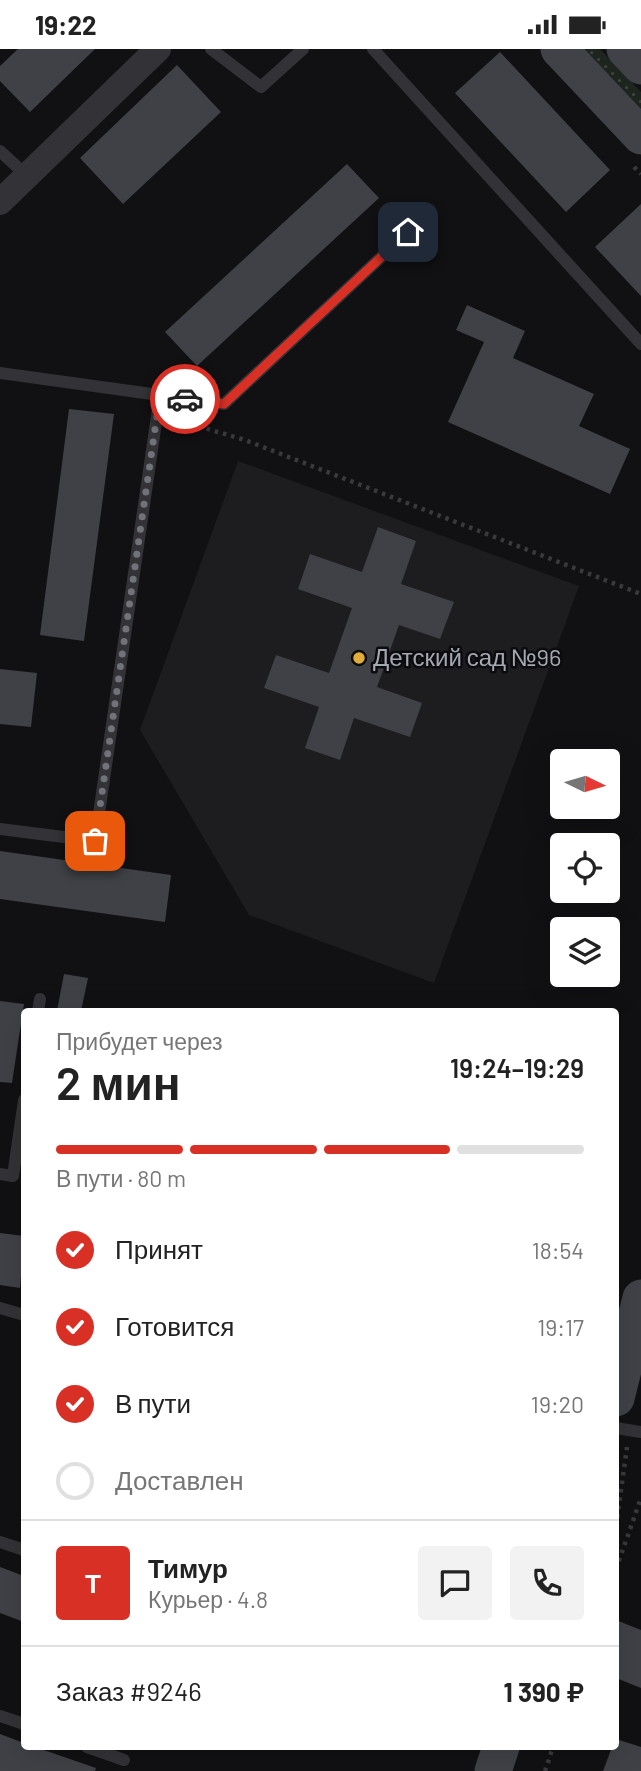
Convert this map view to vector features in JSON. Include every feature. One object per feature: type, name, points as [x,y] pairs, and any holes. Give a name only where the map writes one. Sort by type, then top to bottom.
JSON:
[{"type":"street","points":[[0,202],[158,49]]},
{"type":"street","points":[[559,49],[641,136]]},
{"type":"street","points":[[625,49],[641,67]]},
{"type":"street","points":[[626,1422],[641,1298]]},
{"type":"street","points":[[493,1771],[500,1750]]},
{"type":"lane","points":[[211,49],[261,87],[303,49]]},
{"type":"lane","points":[[373,49],[641,344]]},
{"type":"lane","points":[[0,151],[27,176]]},
{"type":"lane","points":[[0,373],[224,404],[408,232]]},
{"type":"lane","points":[[0,829],[95,841],[160,395]]},
{"type":"lane","points":[[0,1174],[13,1175],[21,1120]]},
{"type":"lane","points":[[0,1308],[21,1314]]},
{"type":"lane","points":[[0,1542],[21,1549]]},
{"type":"lane","points":[[0,1716],[21,1723]]},
{"type":"lane","points":[[96,1750],[124,1760]]},
{"type":"path","points":[[159,414],[245,440],[641,594]]},
{"type":"path","points":[[619,1495],[626,1422]]},
{"type":"path","points":[[619,1560],[641,1498]]},
{"type":"path","points":[[545,1771],[553,1750]]},
{"type":"shaded area","points":[[583,49],[600,49],[641,92],[641,110]]},
{"type":"shaded area","name":"Детский сад №96","points":[[238,461],[579,586],[434,983],[249,915],[140,730]]},
{"type":"building","points":[[18,49],[95,49],[30,112],[0,81],[0,66]]},
{"type":"building","points":[[500,52],[610,170],[566,212],[455,93]]},
{"type":"building","points":[[177,65],[221,112],[123,204],[80,158]]},
{"type":"building","points":[[347,164],[379,198],[197,366],[165,332]]},
{"type":"building","points":[[641,204],[641,296],[595,247]]},
{"type":"building","points":[[467,305],[525,331],[513,358],[594,394],[579,426],[630,449],[610,494],[448,422],[484,342],[456,330]]},
{"type":"building","points":[[69,409],[114,414],[84,641],[40,635]]},
{"type":"building","points":[[378,527],[416,541],[401,584],[454,602],[440,639],[399,625],[377,687],[422,703],[410,737],[354,718],[340,760],[305,748],[319,707],[264,688],[276,655],[329,673],[352,608],[298,589],[310,554],[362,572]]},
{"type":"building","points":[[0,669],[37,673],[31,727],[0,724]]},
{"type":"building","points":[[0,851],[171,875],[165,922],[0,899]]},
{"type":"building","points":[[64,974],[88,978],[82,1008],[58,1008]]},
{"type":"building","points":[[0,1001],[24,1004],[21,1008],[12,1083],[0,1082]]},
{"type":"building","points":[[0,1233],[21,1236],[20,1288],[0,1285]]},
{"type":"building","points":[[0,1567],[21,1575],[21,1621],[0,1613]]},
{"type":"building","points":[[619,1621],[641,1630],[641,1688],[619,1679]]},
{"type":"building","points":[[0,1734],[21,1742],[21,1750],[44,1750],[96,1768],[95,1771],[0,1771]]},
{"type":"building","points":[[619,1740],[641,1747],[641,1771],[603,1771],[611,1750],[619,1750]]},
{"type":"way so far","points":[[95,841],[160,395],[185,399]]},
{"type":"place","name":"Детский сад №96","points":[[359,658]]},
{"type":"route","points":[[185,399],[224,404],[408,232]]}]
